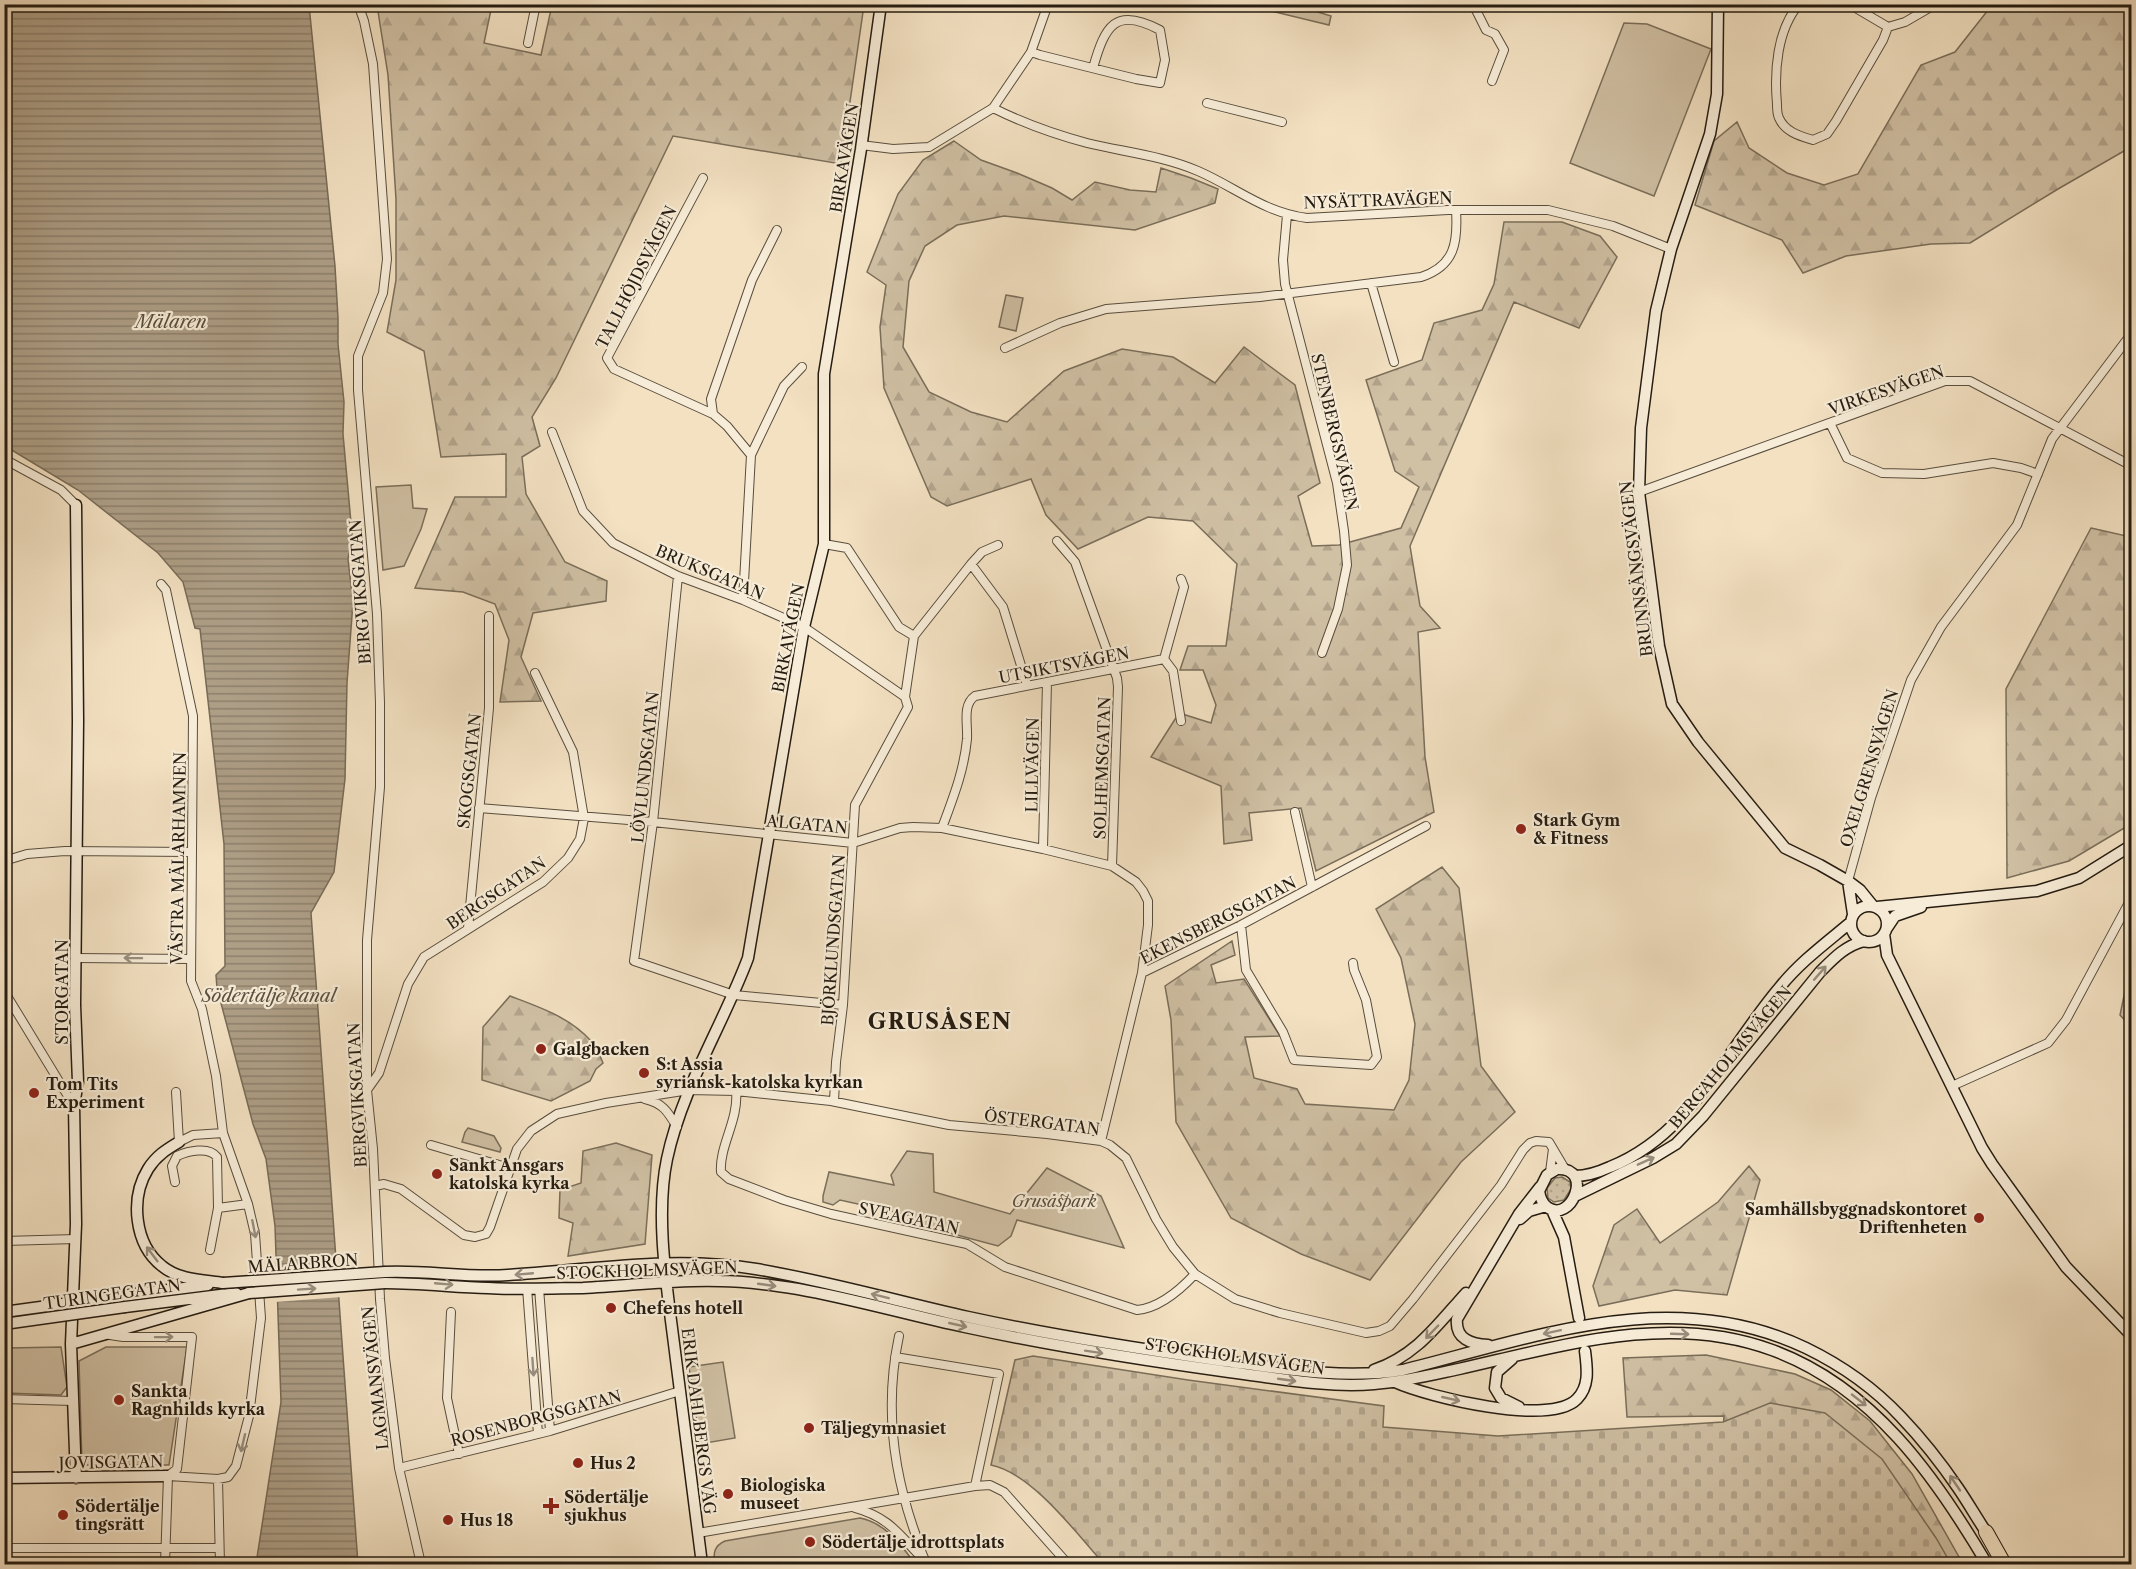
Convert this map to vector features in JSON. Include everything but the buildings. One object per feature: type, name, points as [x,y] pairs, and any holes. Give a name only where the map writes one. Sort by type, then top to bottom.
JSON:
[{"type":"highway","points":[[1986,1532],[2004,1564]]},
{"type":"main road","name":"BIRKAVÄGEN","points":[[666,1263],[662,1197],[667,1159],[689,1090],[734,995],[748,958],[767,834],[804,627],[824,544],[824,374],[881,4]]},
{"type":"main road","name":"BRUNNSÄNGSVÄGEN","points":[[1718,4],[1717,94],[1710,134],[1671,249],[1656,311],[1642,417],[1639,492],[1659,646],[1672,704],[1698,742],[1785,848],[1848,881],[1875,906]]},
{"type":"main road","name":"STORGATAN","points":[[75,505],[78,1082],[74,1107],[76,1239],[71,1344],[76,1478]]},
{"type":"main road","points":[[1852,918],[1864,906],[1935,903],[2037,891],[2079,878],[2132,845]]},
{"type":"main road","points":[[1848,881],[1853,932],[1887,955]]},
{"type":"main road","points":[[1867,942],[1875,941],[1895,916],[1935,903]]},
{"type":"main road","points":[[1875,906],[1886,916],[1887,955],[1982,1148],[2039,1232],[2075,1277],[2132,1336]]},
{"type":"main road","name":"BERGAHOLMSVÄGEN","points":[[1570,1172],[1588,1175],[1619,1164],[1640,1152],[1673,1125],[1702,1091],[1779,987],[1852,918]]},
{"type":"main road","name":"BERGAHOLMSVÄGEN","points":[[1575,1196],[1653,1158],[1676,1143],[1696,1124],[1820,972],[1849,946],[1867,942]]},
{"type":"main road","points":[[179,1142],[161,1153],[148,1168],[142,1183],[138,1212],[142,1239],[151,1255],[174,1274],[224,1293]]},
{"type":"main road","points":[[1497,1345],[1477,1344],[1461,1336],[1457,1325],[1460,1313],[1526,1204],[1550,1172],[1557,1169],[1570,1172],[1577,1183],[1575,1196],[1567,1207],[1560,1211],[1549,1208],[1529,1211],[1515,1223]]},
{"type":"main road","points":[[1540,1186],[1540,1195],[1564,1237]]},
{"type":"main road","points":[[1567,1207],[1564,1237],[1579,1318]]},
{"type":"main road","name":"STOCKHOLMSVÄGEN","points":[[385,1278],[422,1271],[465,1276],[508,1275],[666,1263],[753,1268],[969,1317],[1092,1341],[1295,1371],[1362,1374],[1402,1370],[1497,1345],[1607,1322],[1651,1317],[1697,1318],[1747,1326],[1769,1332],[1829,1359],[1882,1398],[1901,1416],[1940,1462],[2010,1564]]},
{"type":"main road","name":"ERIK DAHLBERGS VÄG","points":[[666,1263],[702,1564]]},
{"type":"main road","points":[[1362,1374],[1395,1361],[1421,1343],[1485,1273]]},
{"type":"main road","name":"STOCKHOLMSVÄGEN","points":[[385,1278],[488,1288],[742,1282],[798,1289],[1037,1342],[1209,1369],[1324,1384],[1359,1385],[1395,1382],[1598,1339],[1673,1333],[1727,1339],[1770,1349],[1791,1358],[1841,1387],[1870,1409],[1913,1454],[1946,1498],[1987,1564]]},
{"type":"main road","name":"MÄLARBRON","points":[[224,1293],[385,1278]]},
{"type":"main road","name":"MÄLARBRON","points":[[224,1293],[249,1293],[385,1278]]},
{"type":"main road","points":[[71,1344],[224,1293]]},
{"type":"main road","name":"TURINGEGATAN","points":[[4,1312],[224,1293]]},
{"type":"main road","name":"TURINGEGATAN","points":[[4,1324],[123,1301]]},
{"type":"main road","points":[[1395,1382],[1413,1389],[1494,1408],[1559,1409],[1576,1401],[1586,1383],[1585,1351]]},
{"type":"main road","points":[[1515,1356],[1497,1372],[1495,1388],[1501,1398],[1507,1402],[1534,1410]]},
{"type":"main road","name":"JOVISGATAN","points":[[4,1478],[168,1476]]},
{"type":"street","name":"BERGVIKSGATAN","points":[[358,4],[373,64],[387,259],[383,293],[358,356],[358,390],[377,614],[380,704],[380,788],[367,940],[367,1090],[375,1186]]},
{"type":"street","points":[[528,43],[536,4]]},
{"type":"street","points":[[861,145],[893,149],[929,147],[993,108],[1032,52],[1048,4]]},
{"type":"street","points":[[1473,4],[1486,30],[1495,34],[1504,50],[1492,81]]},
{"type":"street","points":[[1799,4],[1791,14],[1780,46],[1775,82],[1778,117],[1792,133],[1814,140],[1827,134],[1836,121],[1883,40],[1888,27]]},
{"type":"street","points":[[1849,4],[1888,27],[1905,22],[1936,4]]},
{"type":"street","points":[[1032,52],[1093,68],[1160,83],[1165,60],[1160,30],[1143,20],[1122,20],[1106,31],[1093,68]]},
{"type":"street","points":[[1207,103],[1282,122]]},
{"type":"street","name":"NYSÄTTRAVÄGEN","points":[[993,108],[1085,143],[1158,159],[1198,171],[1245,197],[1287,215],[1307,218],[1456,210],[1548,210],[1613,226],[1671,249]]},
{"type":"street","name":"TALLHÖJDSVÄGEN","points":[[703,178],[608,358],[614,369],[713,414],[751,455]]},
{"type":"street","points":[[1005,348],[1060,323],[1106,309],[1260,297],[1421,277],[1445,264],[1452,252],[1456,210]]},
{"type":"street","name":"STENBERGSVÄGEN","points":[[1287,215],[1283,260],[1287,292],[1337,483],[1347,565],[1338,609],[1322,653]]},
{"type":"street","points":[[713,414],[711,399],[748,291],[777,230]]},
{"type":"street","points":[[1371,283],[1394,362]]},
{"type":"street","name":"OXELGRENSVÄGEN","points":[[1848,881],[1871,798],[1911,680],[1941,627],[2017,525],[2052,439],[2132,333]]},
{"type":"street","points":[[743,600],[751,455],[784,386],[802,367]]},
{"type":"street","name":"VIRKESVÄGEN","points":[[1639,492],[1945,381],[1970,381],[2132,466]]},
{"type":"street","points":[[1830,423],[1847,458],[1882,473],[1924,474],[1993,464],[2021,468],[2037,474]]},
{"type":"street","name":"BRUKSGATAN","points":[[552,432],[583,511],[613,543],[678,576],[743,600],[804,627],[905,697]]},
{"type":"street","points":[[4,459],[61,490],[75,505]]},
{"type":"street","name":"SOLHEMSGATAN","points":[[1058,541],[1075,562],[1118,687],[1112,866]]},
{"type":"street","points":[[824,544],[847,548],[899,627],[914,636]]},
{"type":"street","name":"BJÖRKLUNDSGATAN","points":[[834,1101],[843,1005],[855,805],[908,707],[905,697],[914,636],[982,552],[998,545]]},
{"type":"street","points":[[971,564],[1003,607],[1028,685]]},
{"type":"street","name":"LÖVLUNDSGATAN","points":[[678,576],[653,822],[634,961],[734,995]]},
{"type":"street","points":[[1181,579],[1184,587],[1164,659],[1173,671],[1181,720]]},
{"type":"street","name":"VÄSTRA MÄLARHAMNEN","points":[[161,584],[166,590],[193,716],[191,981],[200,1000],[216,1076],[223,1133],[248,1204],[255,1234],[260,1298],[260,1335],[249,1416],[240,1457],[228,1477],[218,1479]]},
{"type":"street","name":"SKOGSGATAN","points":[[468,928],[489,708],[489,616]]},
{"type":"street","name":"UTSIKTSVÄGEN","points":[[942,828],[963,770],[968,704],[971,699],[975,696],[1028,685],[1164,659]]},
{"type":"street","name":"BERGSGATAN","points":[[367,1090],[379,1073],[408,984],[424,957],[543,882],[568,858],[580,839],[584,818],[573,752],[535,673]]},
{"type":"street","name":"LILLVÄGEN","points":[[1043,849],[1047,682]]},
{"type":"street","name":"ALGATAN","points":[[479,808],[653,822],[853,843],[900,828],[942,828],[1112,866],[1136,882],[1148,901],[1148,925],[1142,973]]},
{"type":"street","points":[[1295,812],[1312,887]]},
{"type":"street","name":"EKENSBERGSGATAN","points":[[1101,1141],[1142,973],[1241,926],[1426,826]]},
{"type":"street","points":[[4,861],[27,854],[77,851],[191,852]]},
{"type":"street","points":[[1952,1086],[2048,1043],[2066,1020],[2132,897]]},
{"type":"street","points":[[1241,926],[1246,970],[1283,1032],[1294,1060],[1371,1065],[1377,1057],[1366,1000],[1353,963]]},
{"type":"street","points":[[76,958],[190,959]]},
{"type":"street","points":[[4,991],[74,1107]]},
{"type":"street","points":[[734,995],[843,1005]]},
{"type":"street","name":"ÖSTERGATAN","points":[[375,1186],[384,1184],[401,1189],[458,1232],[475,1237],[486,1234],[490,1227],[517,1149],[527,1134],[556,1114],[606,1103],[689,1090],[736,1091],[834,1101],[949,1125],[1101,1141],[1115,1148],[1126,1158],[1156,1219],[1173,1247],[1196,1274],[1235,1299],[1366,1332],[1378,1331],[1390,1326],[1501,1185],[1530,1143],[1549,1142],[1553,1148]]},
{"type":"street","name":"SVEAGATAN","points":[[736,1091],[734,1120],[720,1164],[721,1172],[729,1179],[784,1200],[839,1217],[968,1244],[1005,1268],[1137,1310],[1157,1304],[1196,1274]]},
{"type":"street","points":[[176,1092],[179,1142],[193,1135],[223,1133]]},
{"type":"street","points":[[641,1098],[655,1101],[665,1107],[677,1127]]},
{"type":"street","points":[[431,1145],[509,1168]]},
{"type":"street","points":[[1553,1148],[1570,1172]]},
{"type":"street","points":[[1550,1172],[1553,1148]]},
{"type":"street","points":[[176,1182],[172,1166],[177,1156],[200,1151],[215,1153],[218,1208],[210,1250]]},
{"type":"street","name":"LAGMANSVÄGEN","points":[[375,1186],[380,1299],[399,1468],[421,1564]]},
{"type":"street","points":[[218,1208],[248,1204]]},
{"type":"street","points":[[4,1241],[76,1239]]},
{"type":"street","points":[[527,1288],[538,1434]]},
{"type":"street","points":[[539,1288],[550,1431]]},
{"type":"street","points":[[451,1312],[447,1398],[459,1454]]},
{"type":"street","points":[[530,1334],[542,1333]]},
{"type":"street","points":[[105,1334],[123,1337],[192,1336],[177,1469],[168,1476],[165,1564]]},
{"type":"street","points":[[899,1336],[891,1401],[893,1442],[903,1498],[926,1563]]},
{"type":"street","points":[[895,1357],[999,1374],[975,1486]]},
{"type":"street","name":"ROSENBORGSGATAN","points":[[399,1468],[550,1431],[680,1391]]},
{"type":"street","points":[[4,1399],[72,1401]]},
{"type":"street","name":"JOVISGATAN","points":[[168,1476],[218,1479]]},
{"type":"street","points":[[218,1479],[220,1564]]},
{"type":"street","points":[[698,1533],[990,1485],[1004,1492],[1068,1564]]},
{"type":"street","points":[[850,1507],[873,1513],[891,1524],[926,1563]]},
{"type":"street","points":[[4,1548],[219,1548]]},
{"type":"green space","points":[[377,5],[492,5],[484,43],[541,55],[552,5],[864,5],[841,164],[673,136],[556,378],[532,417],[540,446],[522,457],[526,494],[565,562],[607,581],[606,601],[533,613],[521,657],[541,701],[500,702],[509,640],[495,604],[463,592],[415,588],[455,497],[506,497],[506,454],[441,457],[424,351],[387,332],[396,280],[396,199],[388,75]]},
{"type":"green space","points":[[1246,5],[1295,5],[1331,16],[1329,25]]},
{"type":"green space","points":[[1992,5],[2131,5],[2131,147],[1970,243],[1931,244],[1846,256],[1803,273],[1782,240],[1695,205],[1714,141],[1737,122],[1749,148],[1787,173],[1824,185],[1858,174],[1921,65],[1955,52]]},
{"type":"green space","points":[[1624,23],[1647,24],[1711,49],[1654,196],[1570,163]]},
{"type":"green space","points":[[954,141],[981,160],[1052,188],[1072,200],[1095,182],[1130,190],[1156,192],[1161,168],[1218,189],[1215,203],[1135,230],[1004,216],[957,225],[925,246],[909,281],[903,347],[929,392],[971,412],[1007,422],[1064,371],[1122,349],[1173,357],[1215,383],[1244,347],[1295,385],[1320,483],[1298,496],[1312,546],[1339,545],[1401,528],[1419,487],[1395,471],[1366,380],[1422,360],[1434,323],[1482,310],[1494,284],[1504,222],[1562,222],[1600,236],[1617,257],[1579,328],[1514,302],[1410,546],[1420,606],[1440,628],[1418,632],[1425,757],[1434,812],[1316,871],[1301,808],[1249,813],[1252,840],[1224,844],[1221,786],[1151,757],[1179,713],[1211,723],[1216,705],[1203,670],[1180,670],[1188,646],[1226,646],[1237,564],[1193,521],[1148,517],[1078,549],[1046,515],[1031,479],[947,506],[931,497],[884,388],[880,327],[886,285],[867,272],[898,194],[923,160]]},
{"type":"green space","points":[[1006,295],[1023,298],[1016,331],[999,327]]},
{"type":"green space","points":[[411,485],[413,508],[427,509],[421,529],[404,566],[383,570],[376,487]]},
{"type":"green space","points":[[2091,528],[2131,537],[2131,824],[2069,861],[2007,878],[2006,689]]},
{"type":"green space","points":[[1442,867],[1459,888],[1481,1066],[1515,1112],[1461,1162],[1370,1280],[1301,1254],[1231,1218],[1176,1122],[1171,1020],[1165,986],[1232,941],[1235,955],[1211,965],[1216,983],[1244,979],[1280,1036],[1245,1037],[1254,1078],[1297,1089],[1305,1104],[1394,1110],[1409,1080],[1415,1024],[1401,958],[1376,909]]},
{"type":"green space","points":[[2131,962],[2131,1027],[2120,1015]]},
{"type":"green space","points":[[510,996],[564,1019],[592,1042],[603,1063],[596,1069],[590,1081],[551,1101],[482,1080],[483,1027]]},
{"type":"green space","points":[[468,1128],[494,1136],[501,1148],[500,1152],[462,1142]]},
{"type":"green space","points":[[616,1143],[652,1155],[645,1244],[568,1256],[573,1223],[559,1218],[560,1190],[581,1183],[583,1151]]},
{"type":"green space","name":"Grusåspark","points":[[907,1151],[933,1154],[934,1192],[1010,1214],[1047,1168],[1101,1196],[1124,1248],[1017,1220],[1011,1236],[998,1246],[908,1222],[908,1215],[840,1200],[833,1205],[823,1202],[829,1172],[894,1185],[891,1175]]},
{"type":"green space","points":[[1749,1166],[1760,1180],[1727,1295],[1675,1290],[1599,1306],[1593,1286],[1614,1225],[1637,1209],[1660,1243],[1718,1202]]},
{"type":"green space","points":[[1562,1177],[1570,1182],[1571,1189],[1564,1200],[1554,1202],[1548,1198],[1547,1188],[1555,1178]]},
{"type":"green space","points":[[61,1347],[67,1387],[61,1395],[5,1393],[5,1349]]},
{"type":"green space","points":[[106,1347],[187,1347],[169,1465],[82,1465],[79,1361]]},
{"type":"green space","points":[[1706,1355],[1795,1374],[1831,1390],[1870,1421],[1912,1474],[1963,1564],[1698,1564],[1718,1496],[1724,1416],[1627,1417],[1623,1358]]},
{"type":"green space","points":[[1033,1356],[1188,1380],[1384,1406],[1383,1427],[1498,1436],[1723,1422],[1770,1403],[1825,1413],[1882,1459],[1951,1564],[1689,1564],[1674,1560],[1672,1564],[1104,1564],[1038,1492],[1007,1470],[991,1465],[1015,1360]]},
{"type":"green space","points":[[723,1362],[735,1438],[700,1444],[689,1367]]},
{"type":"green space","name":"Södertälje idrottsplats","points":[[860,1518],[885,1529],[915,1564],[715,1564],[715,1550],[725,1541]]},
{"type":"water","name":"Mälaren","points":[[5,5],[309,5],[335,266],[338,344],[344,402],[343,434],[352,534],[348,559],[353,602],[347,683],[345,779],[334,872],[311,913],[358,1564],[256,1564],[281,1402],[275,1226],[266,1159],[253,1124],[217,988],[216,975],[225,966],[224,844],[200,629],[195,628],[183,582],[158,553],[78,490],[5,446]]},
{"type":"pier","points":[[339,1263],[342,1297],[275,1302],[274,1268]]},
{"type":"place","name":"Stark Gym & Fitness","points":[[1521,829]]},
{"type":"place","name":"Galgbacken","points":[[541,1049]]},
{"type":"place","name":"S:t Assia syriansk-katolska kyrkan","points":[[644,1073]]},
{"type":"place","name":"Tom Tits Experiment","points":[[34,1093]]},
{"type":"place","name":"Sankt Ansgars katolska kyrka","points":[[437,1174]]},
{"type":"place","name":"Samhällsbyggnadskontoret Driftenheten","points":[[1979,1218]]},
{"type":"place","name":"Chefens hotell","points":[[611,1308]]},
{"type":"place","name":"Sankta Ragnhilds kyrka","points":[[119,1400]]},
{"type":"place","name":"Täljegymnasiet","points":[[809,1428]]},
{"type":"place","name":"Hus 2","points":[[578,1463]]},
{"type":"place","name":"Biologiska museet","points":[[728,1494]]},
{"type":"place","name":"Södertälje sjukhus","points":[[551,1506]]},
{"type":"place","name":"Södertälje tingsrätt","points":[[63,1515]]},
{"type":"place","name":"Hus 18","points":[[448,1520]]},
{"type":"place","name":"Södertälje idrottsplats","points":[[810,1542]]},
{"type":"district","name":"GRUSÅSEN","points":[[940,1021]]},
{"type":"water label","name":"Södertälje kanal","points":[[269,996]]}]
